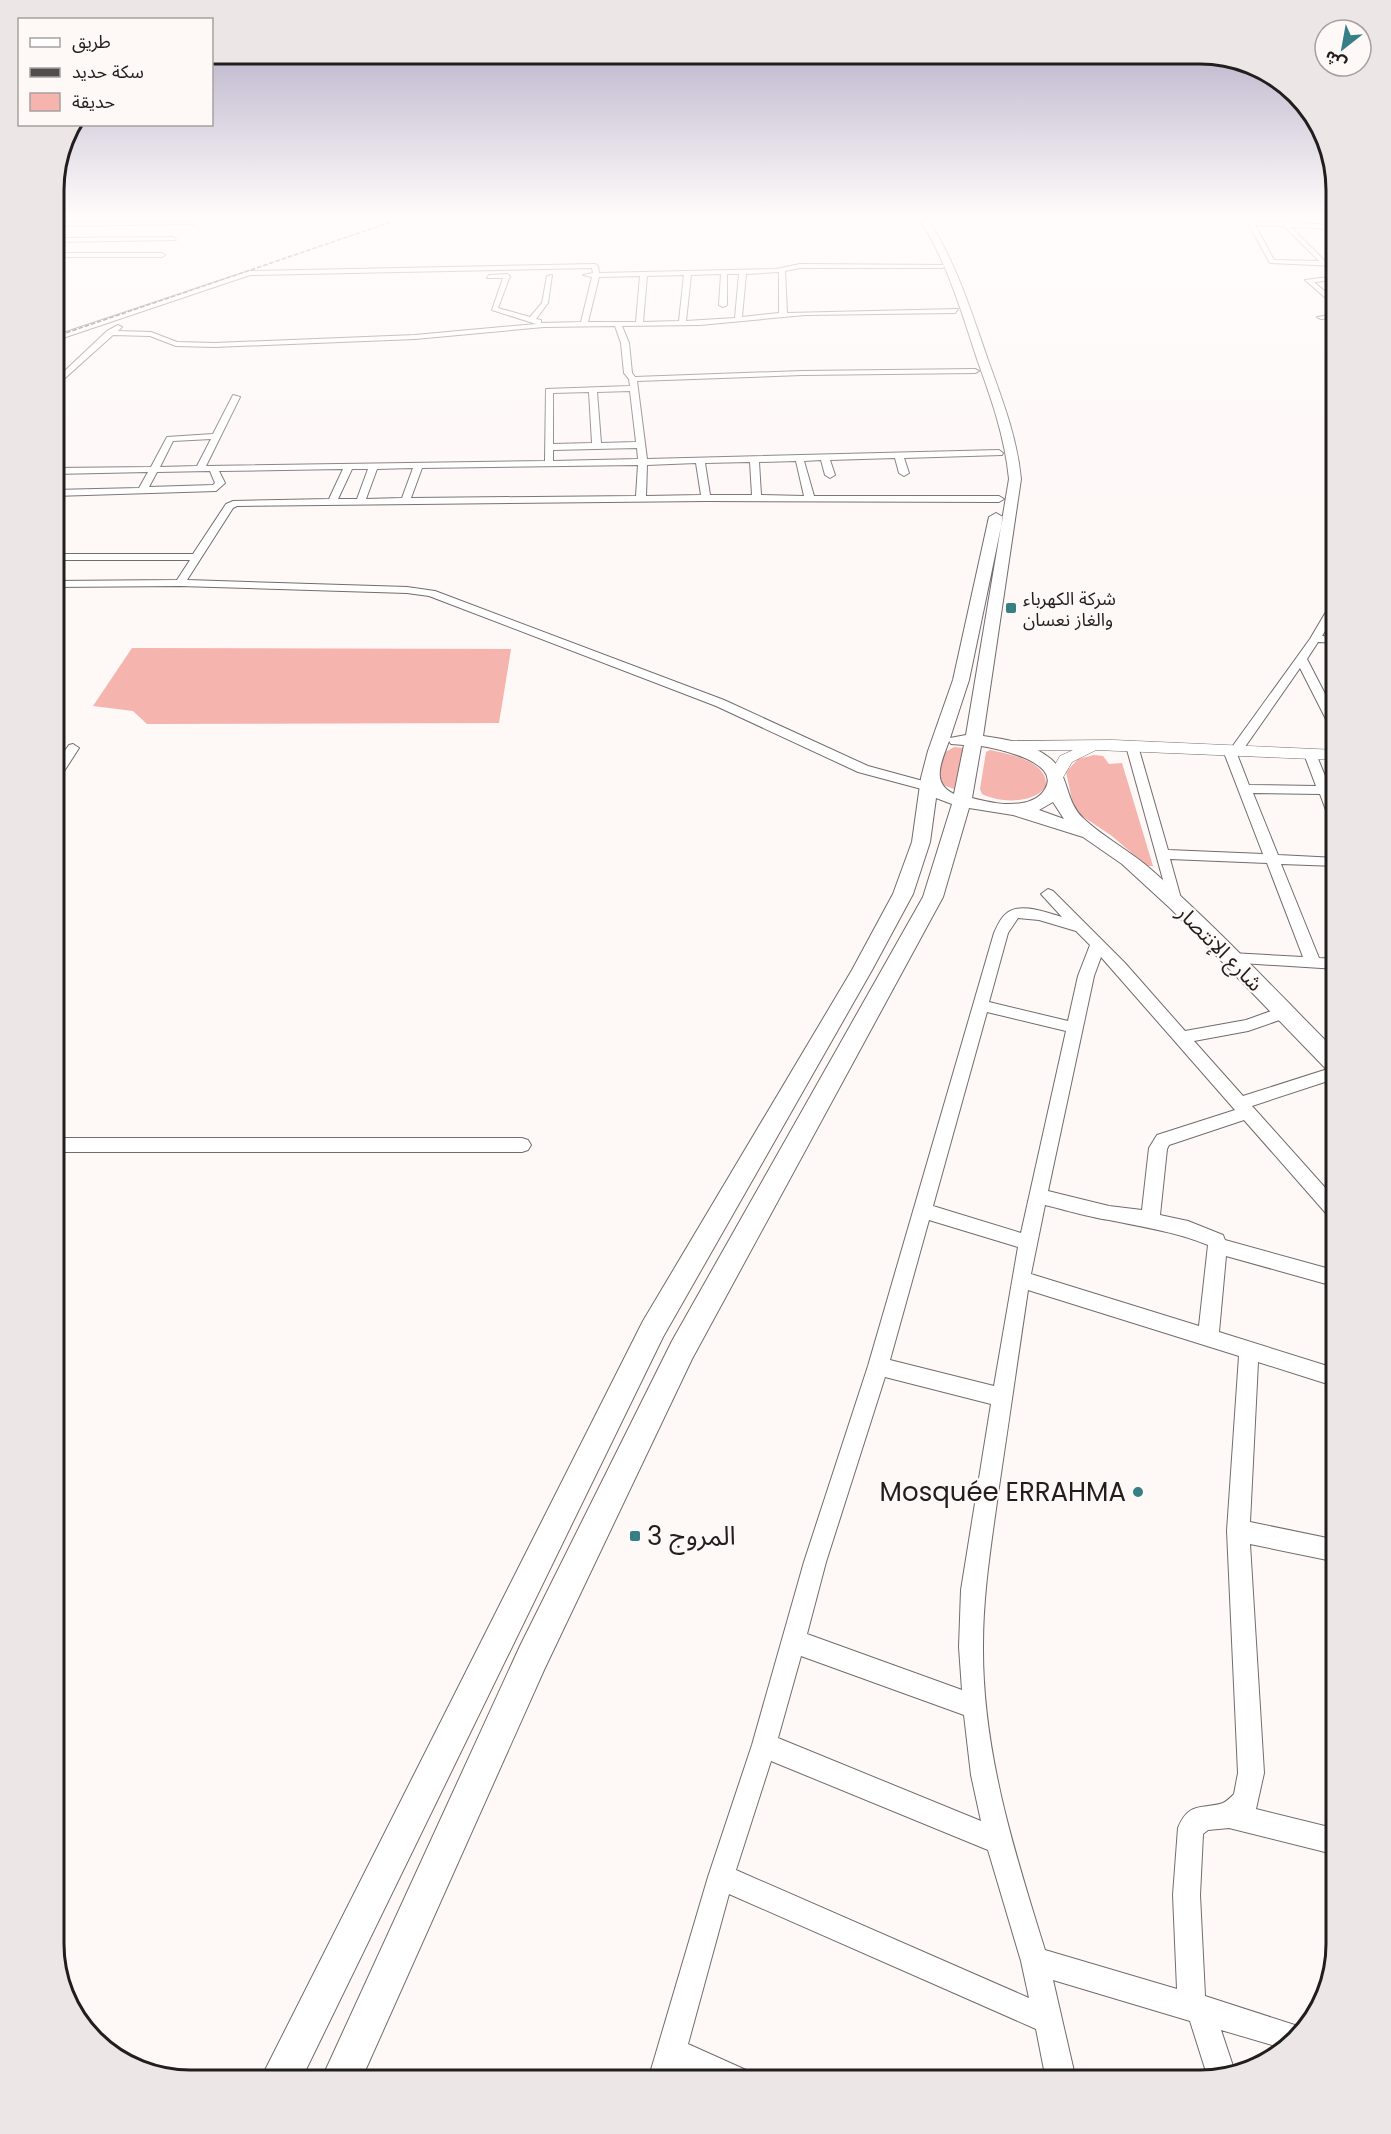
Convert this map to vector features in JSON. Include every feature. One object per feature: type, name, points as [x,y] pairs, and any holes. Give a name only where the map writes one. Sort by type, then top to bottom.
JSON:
[{"type":"main road","points":[[285,2069],[653,1329],[862,970],[903,894],[921,842],[937,751],[961,681],[999,499],[999,453],[989,411],[957,318]]},
{"type":"main road","points":[[353,2062],[532,1658],[682,1350],[933,897],[962,801],[987,669],[1012,509],[1015,471],[993,388],[969,318]]},
{"type":"main road","points":[[937,751],[950,742],[972,740],[1025,751],[1042,760],[1048,765],[1056,781],[1062,806],[1080,826],[1097,838]]},
{"type":"main road","points":[[950,842],[971,822],[1009,809],[1026,807],[1044,801],[1050,796],[1056,781]]},
{"type":"main road","points":[[930,783],[938,791],[962,801],[1046,818],[1097,838]]},
{"type":"main road","name":"شارع الإنتصار","points":[[1097,838],[1129,861],[1175,902],[1326,1055]]},
{"type":"street","points":[[65,335],[120,318]]},
{"type":"street","points":[[65,373],[127,318]]},
{"type":"street","points":[[525,318],[544,325]]},
{"type":"street","points":[[584,325],[586,318]]},
{"type":"street","points":[[639,324],[640,318]]},
{"type":"street","points":[[682,324],[683,318]]},
{"type":"street","points":[[110,333],[151,334],[176,344],[214,345],[415,337],[544,325],[682,324],[760,318]]},
{"type":"street","points":[[618,325],[625,343],[628,373],[633,384],[643,462],[641,499]]},
{"type":"street","points":[[549,463],[549,391],[802,373],[975,372]]},
{"type":"street","points":[[593,389],[597,446]]},
{"type":"street","points":[[200,469],[236,397]]},
{"type":"street","points":[[145,491],[143,490],[153,469],[170,439],[216,436]]},
{"type":"street","points":[[550,447],[640,445]]},
{"type":"street","points":[[65,471],[643,462],[999,453]]},
{"type":"street","points":[[899,455],[904,473]]},
{"type":"street","points":[[825,457],[830,475]]},
{"type":"street","points":[[799,458],[810,499]]},
{"type":"street","points":[[754,459],[757,499]]},
{"type":"street","points":[[700,460],[706,498]]},
{"type":"street","points":[[360,502],[374,466]]},
{"type":"street","points":[[405,502],[418,466]]},
{"type":"street","points":[[332,502],[349,467]]},
{"type":"street","points":[[65,493],[216,488],[220,483],[213,468]]},
{"type":"street","points":[[180,583],[229,506],[243,502],[706,498],[999,499]]},
{"type":"street","points":[[65,557],[196,557]]},
{"type":"street","points":[[65,585],[180,583],[396,589],[431,593],[720,703],[863,769],[930,783]]},
{"type":"street","points":[[1233,750],[1301,659],[1326,620]]},
{"type":"street","points":[[1315,639],[1326,640]]},
{"type":"street","points":[[1301,659],[1326,708]]},
{"type":"street","points":[[1056,781],[1062,764],[1074,754],[1087,749],[1113,745]]},
{"type":"street","points":[[1004,746],[1113,745],[1326,755]]},
{"type":"street","points":[[1132,746],[1175,902]]},
{"type":"street","points":[[65,760],[73,748]]},
{"type":"street","points":[[1233,750],[1244,789],[1312,962]]},
{"type":"street","points":[[1310,754],[1326,789]]},
{"type":"street","points":[[1244,789],[1326,796]]},
{"type":"street","points":[[1163,854],[1326,861]]},
{"type":"street","points":[[1048,894],[1098,944],[1326,1200]]},
{"type":"street","points":[[666,2069],[721,1877],[764,1745],[792,1641],[878,1366],[1001,933],[1009,918],[1016,914],[1029,914],[1082,928]]},
{"type":"street","points":[[1059,2070],[1035,1961],[998,1841],[984,1775],[975,1707],[971,1647],[974,1590],[1020,1279],[1086,976],[1098,944]]},
{"type":"street","points":[[1231,958],[1326,963]]},
{"type":"street","points":[[981,1005],[1075,1028]]},
{"type":"street","points":[[1182,1037],[1248,1025],[1285,1012]]},
{"type":"street","points":[[1150,1220],[1158,1148],[1163,1140],[1326,1076]]},
{"type":"street","points":[[64,1145],[522,1145]]},
{"type":"street","points":[[1037,1196],[1150,1220],[1216,1240],[1218,1246],[1208,1338]]},
{"type":"street","points":[[922,1210],[1028,1243]]},
{"type":"street","points":[[1218,1246],[1326,1276]]},
{"type":"street","points":[[1020,1279],[1326,1375]]},
{"type":"street","points":[[1230,1815],[1246,1801],[1251,1773],[1238,1531],[1250,1351]]},
{"type":"street","points":[[878,1366],[1003,1398]]},
{"type":"street","points":[[1238,1531],[1326,1549]]},
{"type":"street","points":[[792,1641],[975,1707]]},
{"type":"street","points":[[764,1745],[998,1841]]},
{"type":"street","points":[[1218,2068],[1196,2007],[1187,1938],[1188,1853],[1191,1828],[1202,1818],[1230,1815],[1326,1839]]},
{"type":"street","points":[[721,1877],[1047,2020]]},
{"type":"street","points":[[1035,1961],[1287,2035]]},
{"type":"street","points":[[671,2051],[713,2070]]},
{"type":"green space","points":[[132,648],[511,649],[499,723],[147,724],[133,711],[93,706]]},
{"type":"green space","points":[[954,747],[964,748],[954,789],[943,785],[939,772],[944,753]]},
{"type":"green space","points":[[990,750],[1026,760],[1035,765],[1045,778],[1046,787],[1033,797],[1016,800],[998,799],[982,794],[980,789],[986,752]]},
{"type":"green space","points":[[1094,755],[1103,756],[1109,764],[1122,763],[1153,866],[1147,866],[1112,836],[1082,816],[1073,804],[1066,772],[1078,759]]},
{"type":"railway","points":[[65,333],[111,318]]},
{"type":"place","name":"شركة الكهرباء والغاز نعسان","points":[[1011,608]]},
{"type":"place","name":"Mosquée ERRAHMA","points":[[1138,1492]]},
{"type":"place","name":"المروج 3","points":[[635,1536]]}]
